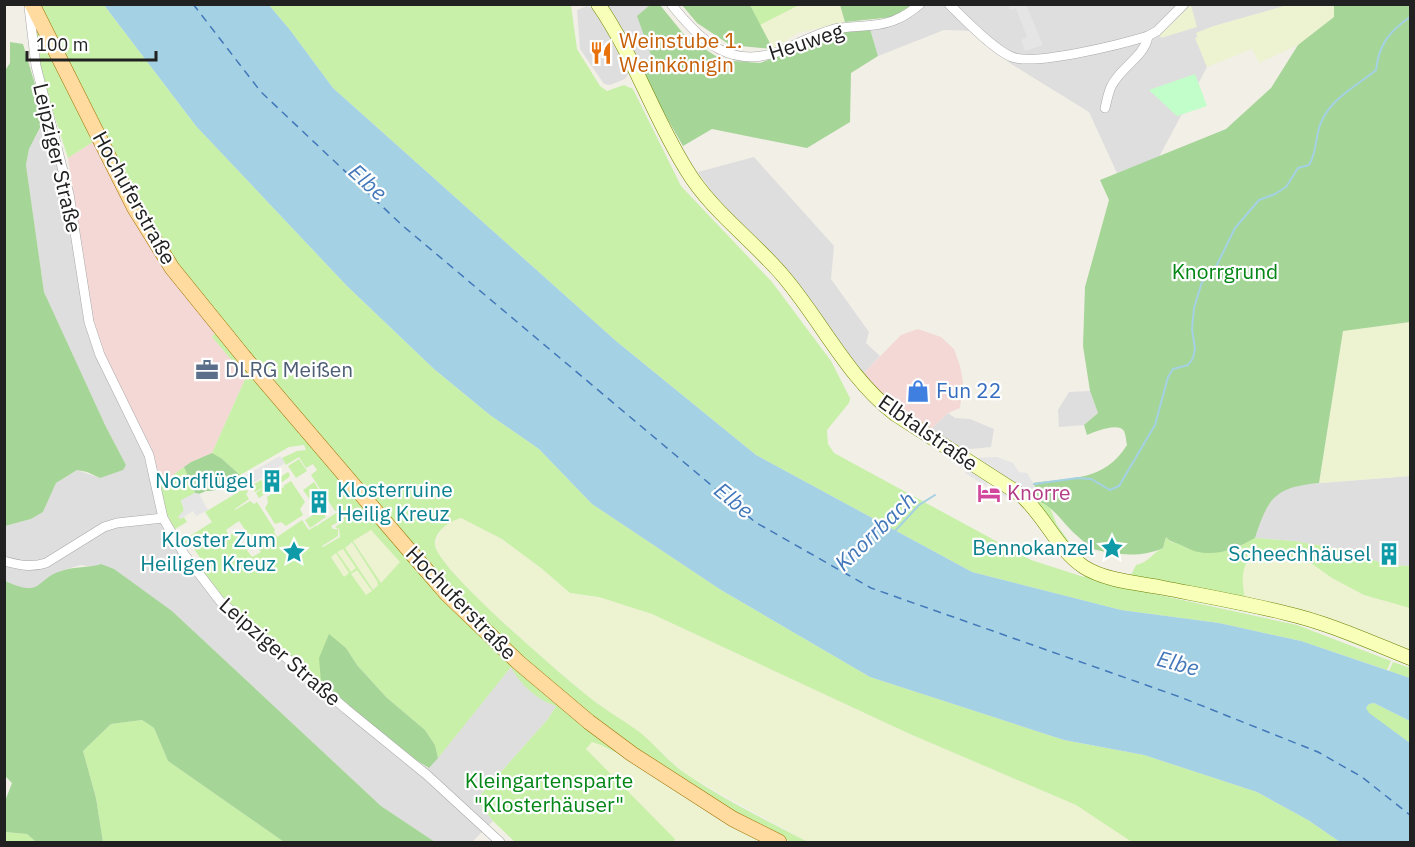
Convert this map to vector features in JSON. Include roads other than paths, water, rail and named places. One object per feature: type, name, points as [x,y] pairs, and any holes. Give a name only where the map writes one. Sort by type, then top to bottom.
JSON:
[{"type":"main road","name":"Hochuferstraße","points":[[31,4],[134,207],[172,268],[244,357],[447,594],[518,662],[589,722],[632,754],[733,819],[779,843]]},
{"type":"street","name":"Leipziger Straße","points":[[31,4],[36,66],[67,183],[84,300],[93,339],[149,455],[163,518],[184,554],[220,601],[427,775],[500,843]]},
{"type":"street","name":"Elbtalstraße","points":[[598,4],[619,37],[691,177],[784,276],[878,401],[1021,495],[1040,514],[1058,540],[1077,561],[1088,569],[1117,579],[1293,615],[1356,636],[1410,658]]},
{"type":"street","name":"Heuweg","points":[[671,4],[693,32],[727,54],[761,57],[784,50],[822,32],[896,20],[920,4]]},
{"type":"street","points":[[949,4],[1002,52],[1014,58],[1056,57],[1149,36],[1184,4]]},
{"type":"street","points":[[1105,108],[1110,87],[1146,47],[1149,36]]},
{"type":"street","name":"Leipziger Straße","points":[[36,66],[39,57],[54,48]]},
{"type":"street","points":[[4,561],[18,565],[46,563],[104,527],[117,523],[163,518]]},
{"type":"water","name":"Elbe","points":[[104,5],[269,5],[333,88],[616,341],[756,455],[972,572],[1121,610],[1219,623],[1301,641],[1410,678],[1410,721],[1374,703],[1369,704],[1366,708],[1369,713],[1410,743],[1410,842],[1340,842],[1308,820],[1257,792],[1144,755],[1064,740],[870,677],[721,590],[592,504],[539,449],[490,415],[434,369],[347,286],[196,126]]},
{"type":"waterway","name":"Knorrbach","points":[[1034,484],[1078,478],[1091,479],[1110,490],[1119,486],[1155,425],[1168,377],[1173,369],[1188,365],[1193,358],[1195,349],[1192,329],[1194,308],[1202,282],[1212,275],[1235,228],[1259,200],[1286,187],[1298,168],[1309,165],[1324,116],[1337,100],[1376,70],[1377,61],[1386,39],[1410,17]]},
{"type":"waterway","name":"Knorrbach","points":[[895,531],[919,505],[935,495]]},
{"type":"place","name":"Weinstube 1. Weinkönigin","points":[[601,53]]},
{"type":"place","name":"DLRG Meißen","points":[[207,370]]},
{"type":"place","name":"Fun 22","points":[[918,391]]},
{"type":"place","name":"Nordflügel","points":[[272,481]]},
{"type":"place","name":"Knorre","points":[[989,493]]},
{"type":"place","name":"Klosterruine Heilig Kreuz","points":[[319,502]]},
{"type":"place","name":"Bennokanzel","points":[[1112,548]]},
{"type":"place","name":"Kloster Zum Heiligen Kreuz","points":[[294,552]]},
{"type":"place","name":"Scheechhäusel","points":[[1389,554]]},
{"type":"park label","name":"Knorrgrund","points":[[1225,272]]},
{"type":"park label","name":"Kleingartensparte \"Klosterhäuser\"","points":[[549,793]]}]
